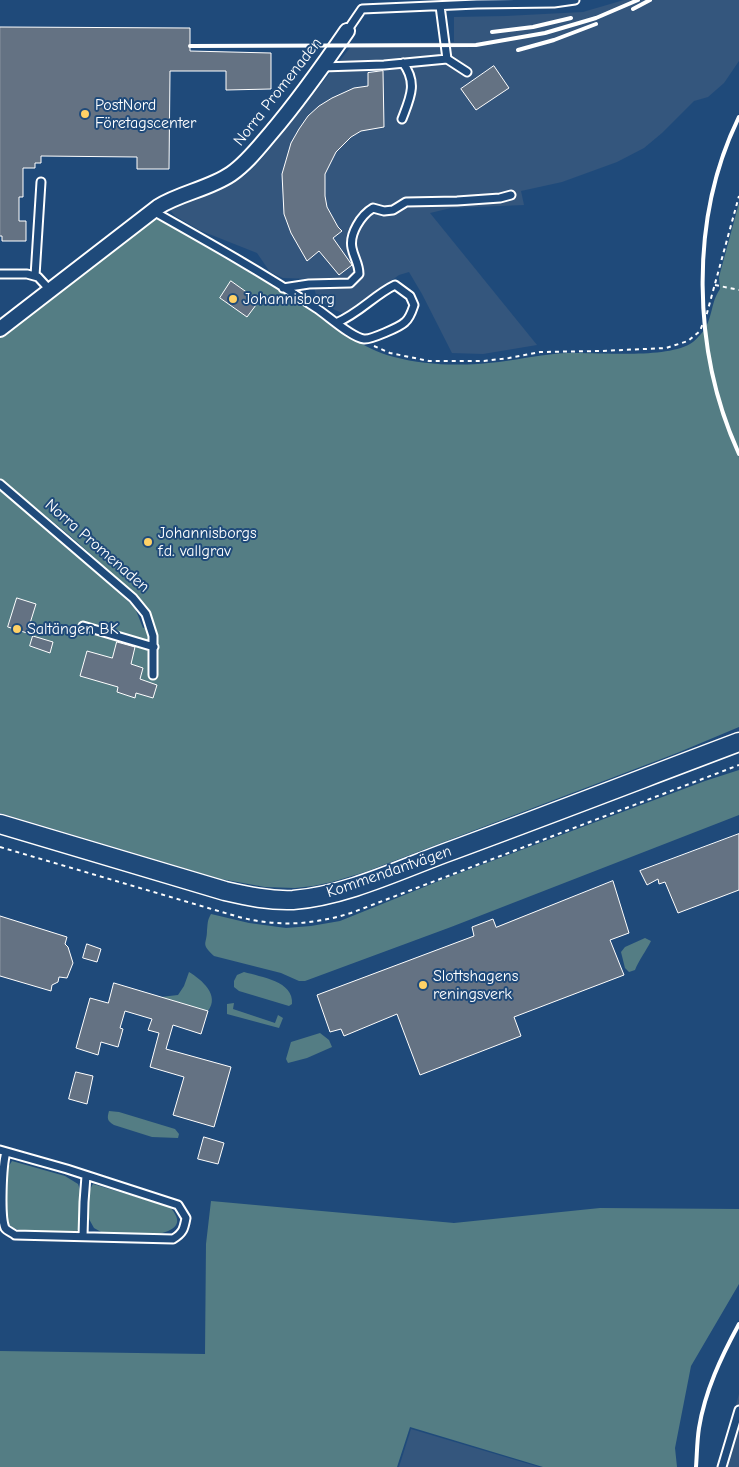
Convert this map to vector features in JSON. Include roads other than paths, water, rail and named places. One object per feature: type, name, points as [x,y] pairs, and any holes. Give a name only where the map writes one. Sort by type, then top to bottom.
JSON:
[{"type":"street","name":"Norra Promenaden","points":[[0,329],[152,211],[170,199],[219,181],[245,163],[286,115],[347,30]]},
{"type":"street","name":"Kommendantvägen","points":[[0,824],[225,891],[259,898],[292,900],[333,894],[350,888],[739,742]]},
{"type":"lane","points":[[347,30],[362,9],[554,3],[575,0]]},
{"type":"lane","points":[[440,6],[447,59]]},
{"type":"lane","points":[[322,67],[447,59],[467,72]]},
{"type":"lane","points":[[402,119],[412,92],[410,72],[403,63]]},
{"type":"lane","points":[[35,276],[41,182]]},
{"type":"lane","points":[[283,288],[309,284],[350,283],[359,274],[359,265],[352,251],[351,241],[366,212],[373,208],[384,211],[393,210],[406,202],[457,201],[500,198],[511,195]]},
{"type":"lane","points":[[152,211],[220,248],[317,308],[336,323],[358,338],[366,340],[406,322],[414,305],[410,296],[395,286],[386,290],[351,317],[336,323]]},
{"type":"lane","points":[[0,274],[38,276],[50,290]]},
{"type":"lane","name":"Norra Promenaden","points":[[0,484],[133,598],[146,614],[153,636],[153,674]]},
{"type":"lane","points":[[83,626],[154,648]]},
{"type":"lane","points":[[3,1151],[86,1176],[178,1205],[186,1218],[184,1229],[180,1235],[173,1239],[16,1235],[6,1229],[1,1217],[3,1151]]},
{"type":"lane","points":[[83,1236],[86,1176]]},
{"type":"lane","points":[[722,1467],[739,1410]]},
{"type":"railway","points":[[190,46],[476,45],[545,33],[596,18],[638,0]]},
{"type":"railway","points":[[633,9],[650,0]]},
{"type":"railway","points":[[492,32],[533,27],[571,18]]},
{"type":"railway","points":[[518,50],[554,40],[596,24]]},
{"type":"railway","points":[[739,117],[723,157],[711,198],[705,241],[703,285],[705,329],[712,372],[723,414],[739,454]]},
{"type":"railway","points":[[696,1467],[699,1428],[705,1401],[720,1362],[739,1324]]},
{"type":"place","name":"PostNord Företagscenter","points":[[85,114]]},
{"type":"place","name":"Johannisborg","points":[[233,299]]},
{"type":"place","name":"Johannisborgs f.d. vallgrav","points":[[148,542]]},
{"type":"place","name":"Saltängen BK","points":[[17,629]]},
{"type":"place","name":"Slottshagens reningsverk","points":[[423,985]]}]
